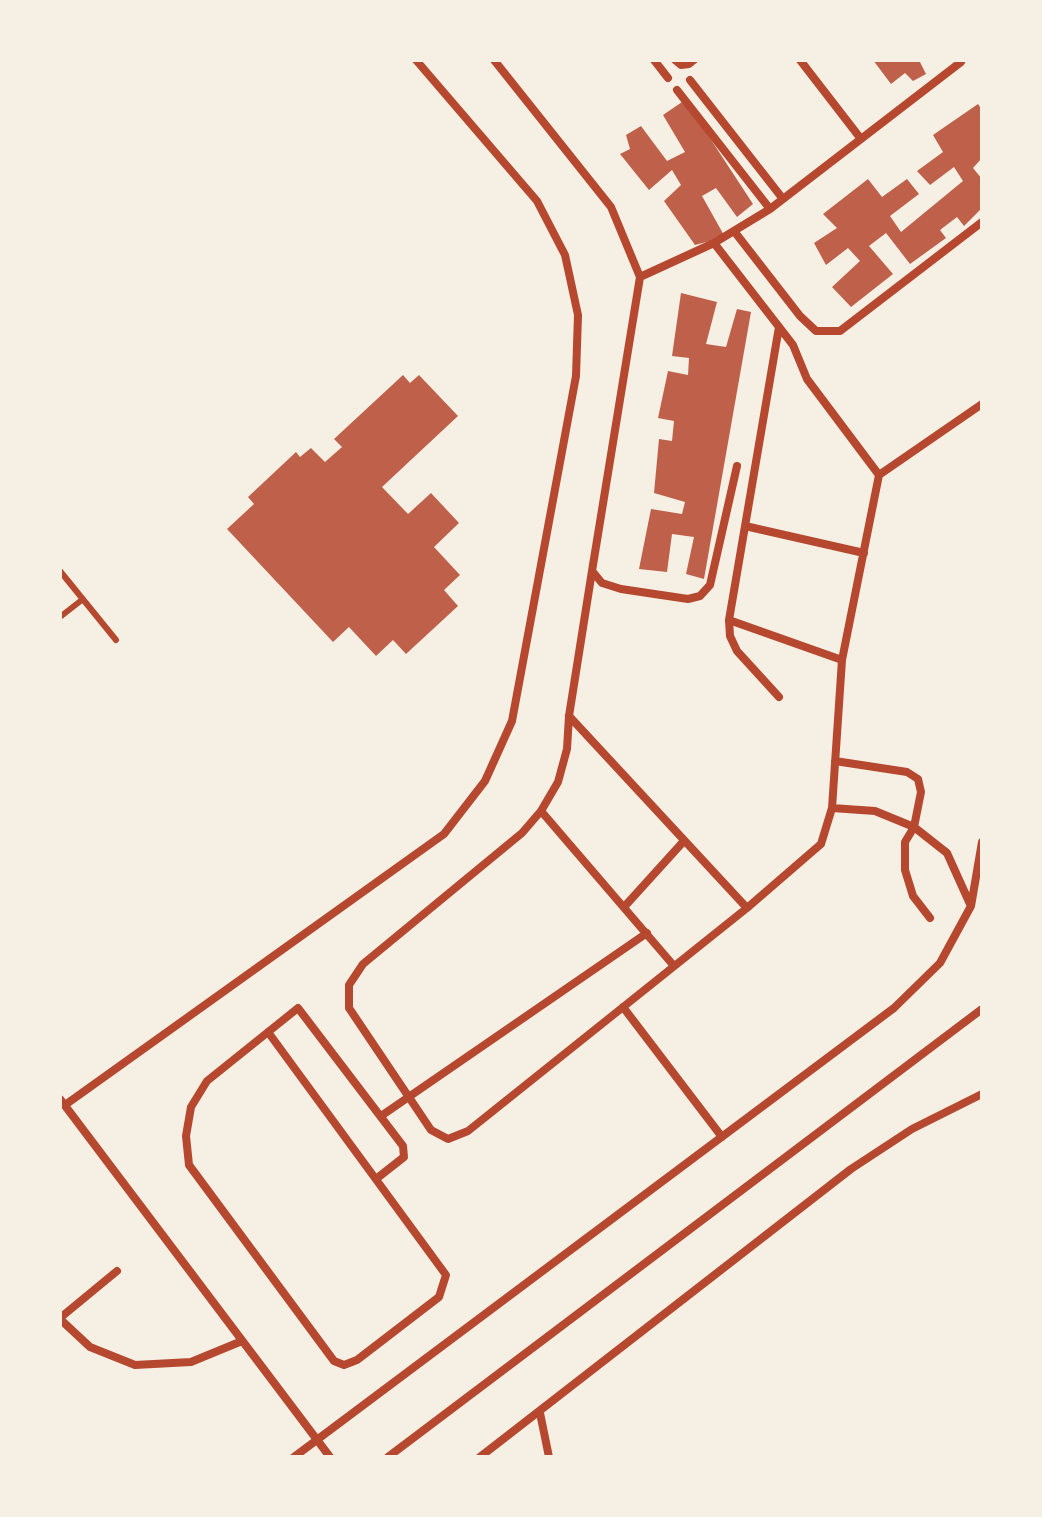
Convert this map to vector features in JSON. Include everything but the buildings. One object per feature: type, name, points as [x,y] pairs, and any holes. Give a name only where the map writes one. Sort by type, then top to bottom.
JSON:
[{"type":"street","points":[[330,1457],[62,1102],[444,834],[485,781],[512,721],[576,376],[578,315],[565,255],[537,201],[418,60]]},
{"type":"street","points":[[494,60],[611,207],[640,277],[569,716],[567,749],[558,782],[541,811],[522,833],[363,964],[349,985],[349,1008],[431,1130],[448,1139],[468,1131],[747,908],[821,844],[832,808],[842,660],[879,475],[982,404]]},
{"type":"street","points":[[654,60],[668,78]]},
{"type":"street","points":[[675,60],[681,65],[694,60]]},
{"type":"street","points":[[800,60],[861,139]]},
{"type":"street","points":[[640,277],[714,243],[770,209],[961,62]]},
{"type":"street","points":[[690,80],[783,199]]},
{"type":"street","points":[[677,90],[770,209]]},
{"type":"street","points":[[734,231],[800,316],[816,331],[840,331],[982,222]]},
{"type":"street","points":[[714,243],[793,345],[807,379],[879,475]]},
{"type":"street","points":[[779,327],[729,620],[730,636],[737,651],[779,697]]},
{"type":"street","points":[[592,571],[602,583],[621,589],[688,599],[700,596],[710,585],[737,466]]},
{"type":"street","points":[[745,526],[864,553]]},
{"type":"street","points":[[729,620],[842,660]]},
{"type":"street","points":[[569,716],[747,908]]},
{"type":"street","points":[[835,761],[907,772],[918,779],[921,792],[914,827],[905,842],[905,870],[913,896],[930,918]]},
{"type":"street","points":[[832,808],[875,811],[914,827],[947,853],[971,906]]},
{"type":"street","points":[[541,811],[674,966]]},
{"type":"street","points":[[625,906],[683,842]]},
{"type":"street","points":[[294,1457],[894,1008],[940,963],[971,906],[982,842]]},
{"type":"street","points":[[381,1116],[647,933]]},
{"type":"street","points":[[623,1007],[722,1137]]},
{"type":"street","points":[[268,1032],[446,1275],[445,1287],[439,1297],[357,1360],[344,1365],[334,1361],[189,1165],[186,1136],[191,1107],[207,1081],[268,1032],[298,1008],[403,1146],[404,1157],[376,1179]]},
{"type":"street","points":[[388,1457],[982,1009]]},
{"type":"street","points":[[480,1457],[851,1169],[912,1129],[982,1094]]},
{"type":"street","points":[[117,1271],[60,1318],[90,1347],[135,1365],[191,1362],[242,1341]]},
{"type":"street","points":[[540,1413],[549,1457]]},
{"type":"lane","points":[[60,571],[116,640]]},
{"type":"lane","points":[[60,617],[83,599]]}]
